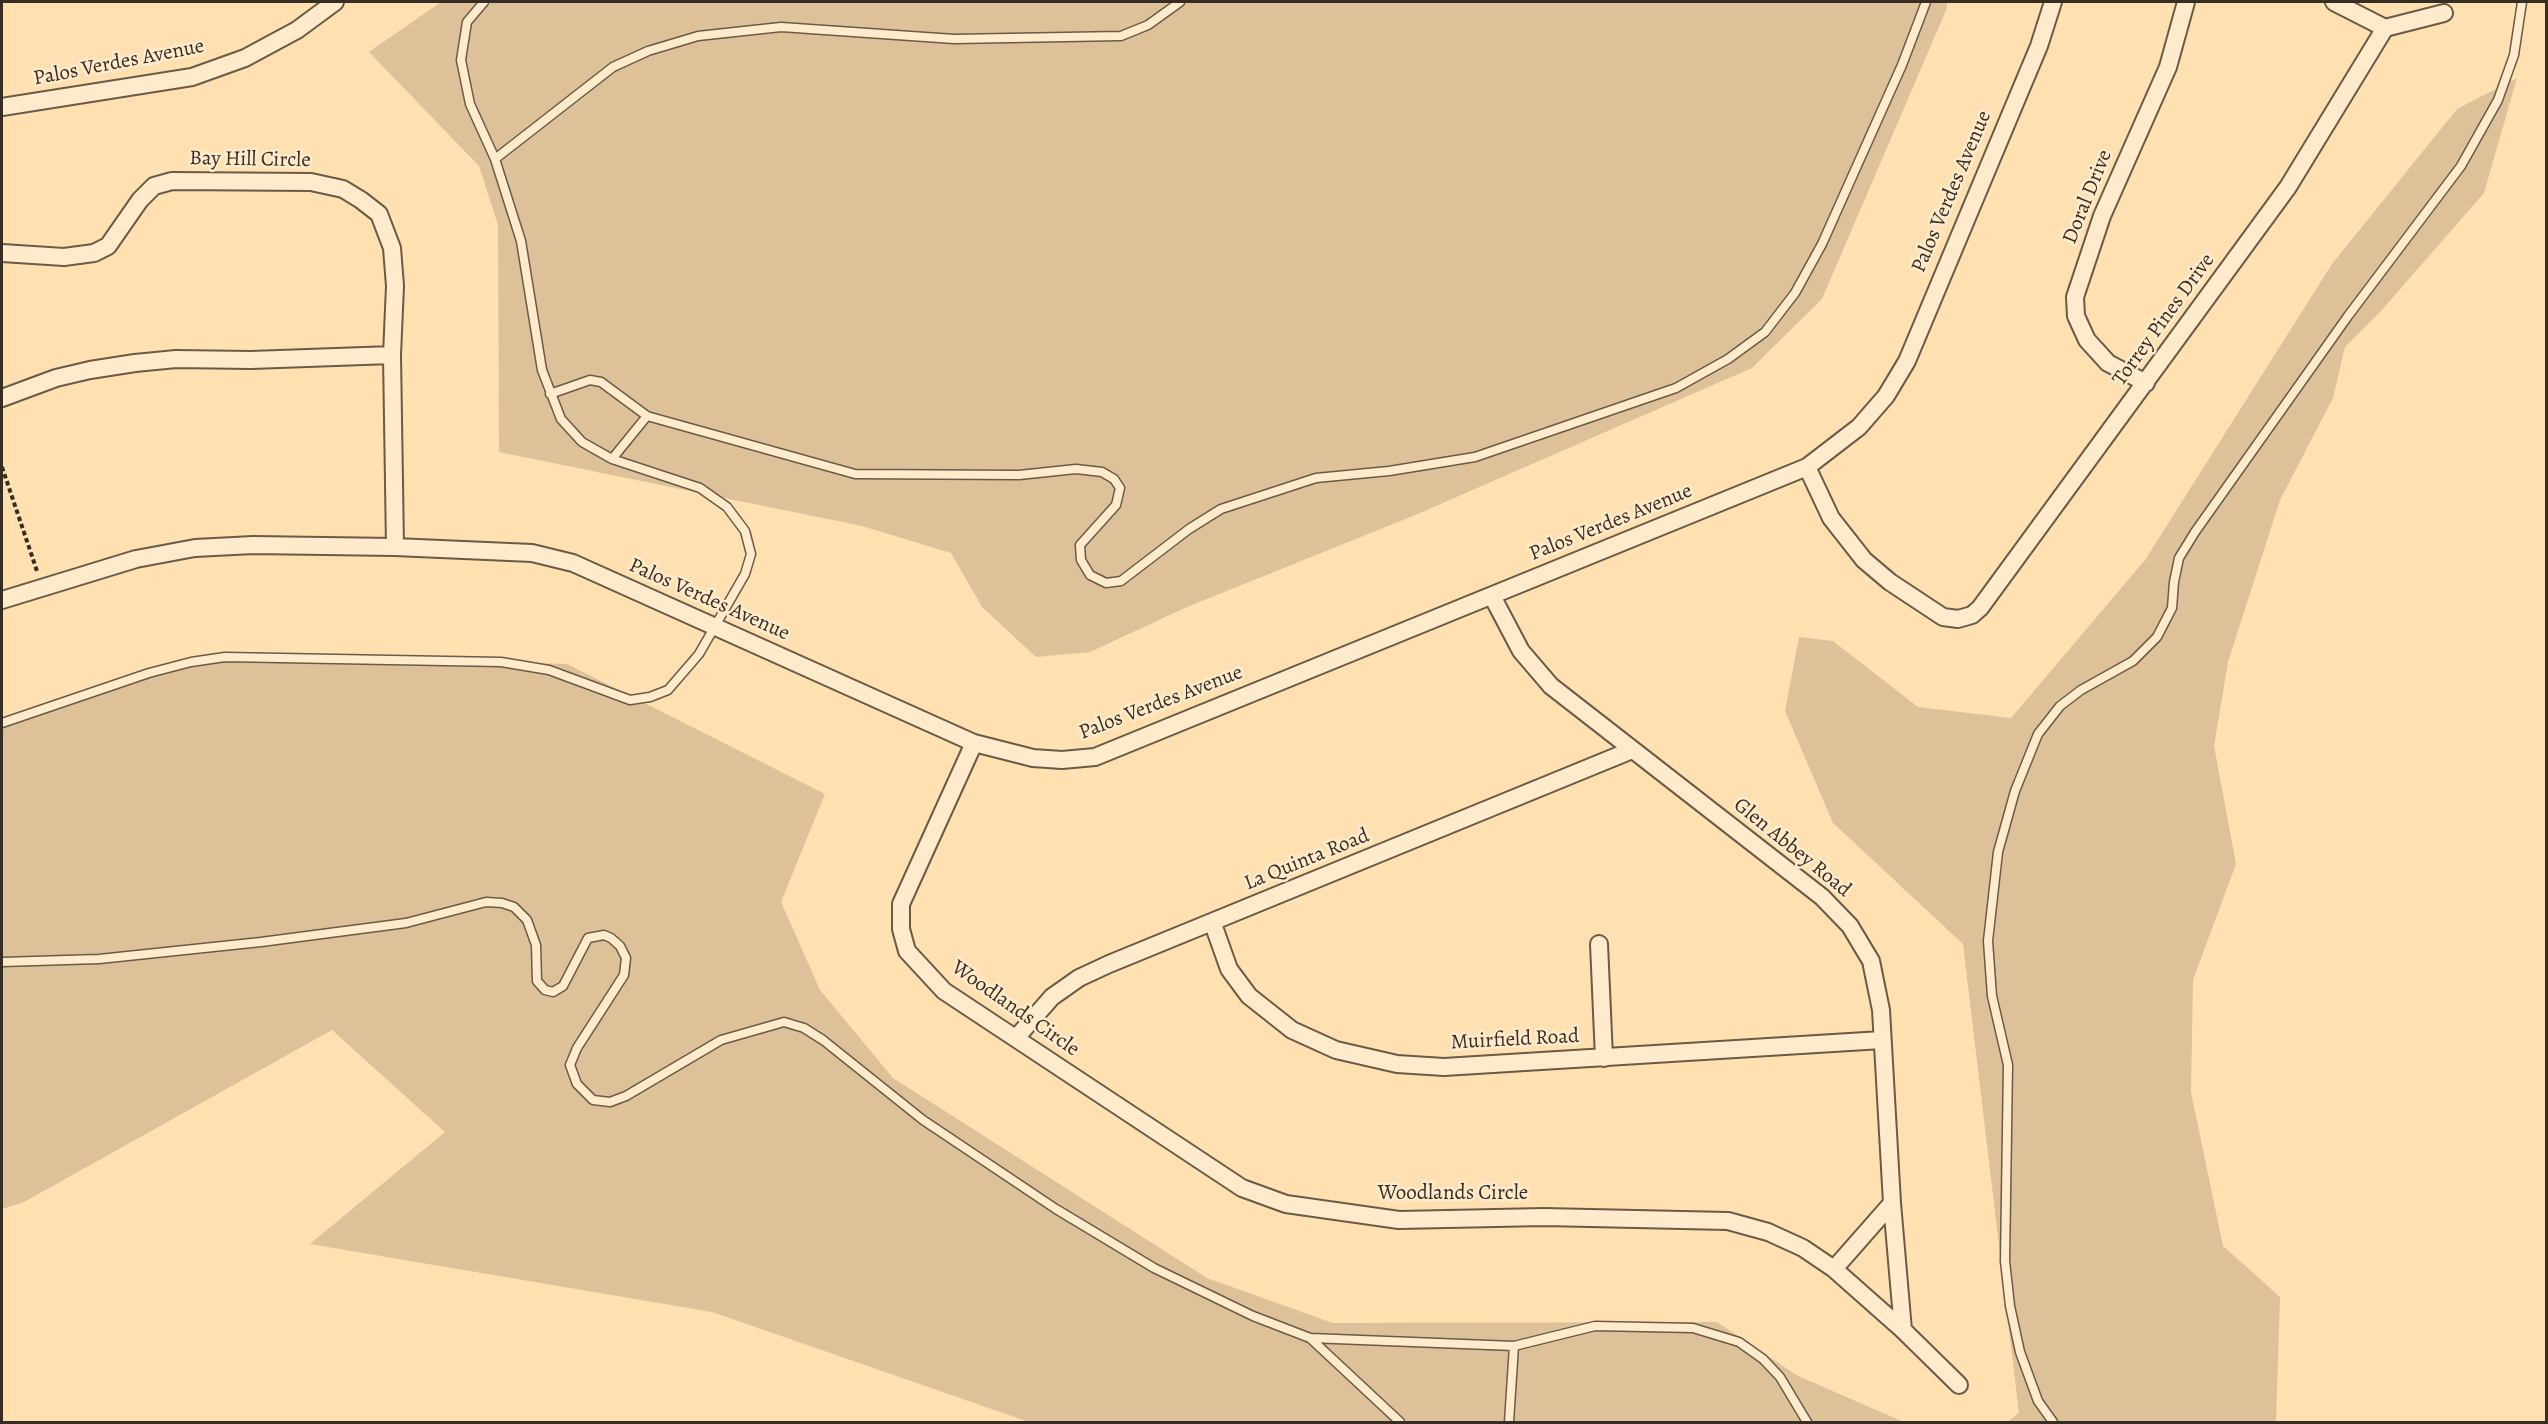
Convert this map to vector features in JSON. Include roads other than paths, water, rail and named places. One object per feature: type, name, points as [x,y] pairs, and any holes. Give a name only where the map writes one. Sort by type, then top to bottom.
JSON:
[{"type":"street","name":"Palos Verdes Avenue","points":[[2,107],[192,77],[245,58],[297,30],[335,2]]},
{"type":"street","name":"Palos Verdes Avenue","points":[[2,600],[136,559],[195,548],[253,545],[395,547],[532,553],[573,563],[974,743],[1033,758],[1062,760],[1095,757],[1807,467],[1859,427],[1886,396],[1907,361],[2038,46],[2053,2]]},
{"type":"street","name":"Doral Drive","points":[[2146,383],[2108,363],[2087,340],[2076,316],[2075,297],[2102,216],[2168,67],[2186,2]]},
{"type":"street","points":[[2334,2],[2385,28],[2444,14]]},
{"type":"street","name":"Torrey Pines Drive","points":[[1807,467],[1831,518],[1864,560],[1890,582],[1943,617],[1959,619],[1980,608],[2288,187],[2385,28]]},
{"type":"street","name":"Bay Hill Circle","points":[[2,253],[70,257],[94,253],[108,246],[140,200],[154,186],[172,181],[311,183],[344,189],[379,214],[392,248],[395,286],[392,355],[395,547]]},
{"type":"street","points":[[2,398],[56,378],[90,369],[135,363],[176,359],[250,360],[392,355]]},
{"type":"street","name":"Glen Abbey Road","points":[[1492,596],[1521,651],[1551,686],[1822,897],[1850,926],[1871,961],[1881,1010],[1892,1203],[1904,1330]]},
{"type":"street","name":"Woodlands Circle","points":[[974,743],[902,904],[901,929],[907,951],[944,991],[1242,1188],[1264,1198],[1331,1212],[1400,1220],[1556,1217],[1728,1221],[1768,1232],[1803,1248],[1834,1269],[1904,1330],[1959,1385]]},
{"type":"street","name":"La Quinta Road","points":[[1016,1038],[1052,997],[1079,978],[1632,750]]},
{"type":"street","name":"Muirfield Road","points":[[1212,924],[1229,969],[1249,996],[1292,1030],[1336,1050],[1397,1064],[1444,1067],[1882,1041]]},
{"type":"street","points":[[1599,944],[1604,1058]]},
{"type":"street","points":[[1834,1269],[1892,1203]]},
{"type":"lane","points":[[2,723],[148,673],[191,662],[225,657],[501,662],[549,670],[630,700],[650,698],[668,690],[699,654],[713,626],[745,574],[751,554],[745,531],[727,507],[700,489],[612,459],[582,442],[561,419],[542,370],[521,241],[495,159],[470,104],[461,60],[467,22],[484,2]]},
{"type":"lane","points":[[495,159],[613,67],[648,51],[699,36],[781,27],[954,39],[1102,38],[1121,36],[1148,25],[1180,2]]},
{"type":"lane","points":[[550,394],[590,380],[601,382],[647,416],[855,474],[1019,475],[1076,470],[1102,472],[1114,479],[1120,488],[1116,505],[1080,545],[1081,560],[1090,575],[1106,583],[1121,581],[1189,529],[1221,509],[1316,478],[1389,471],[1475,457],[1676,388],[1728,359],[1765,332],[1795,293],[1822,244],[1902,65],[1926,2]]},
{"type":"lane","points":[[2053,1422],[2038,1401],[2020,1352],[2010,1306],[2005,1261],[2008,1065],[1992,996],[1988,941],[1998,852],[2015,790],[2038,734],[2060,706],[2081,690],[2133,661],[2157,637],[2172,608],[2179,558],[2195,532],[2348,316],[2461,165],[2502,89],[2514,55],[2522,2]]},
{"type":"lane","points":[[612,459],[647,416]]},
{"type":"lane","points":[[2,962],[99,960],[250,943],[406,923],[486,902],[502,903],[514,907],[527,920],[536,945],[537,981],[545,990],[553,992],[563,986],[588,938],[604,935],[611,938],[620,946],[626,958],[624,975],[577,1048],[570,1065],[577,1084],[593,1100],[610,1102],[626,1096],[713,1045],[743,1032],[784,1022],[804,1028],[846,1057],[923,1120],[1056,1209],[1154,1268],[1253,1316],[1310,1338],[1514,1346],[1595,1326],[1693,1328],[1739,1342],[1763,1359],[1780,1377],[1807,1422]]},
{"type":"lane","points":[[1310,1338],[1400,1422]]},
{"type":"lane","points":[[1509,1422],[1514,1346]]}]
